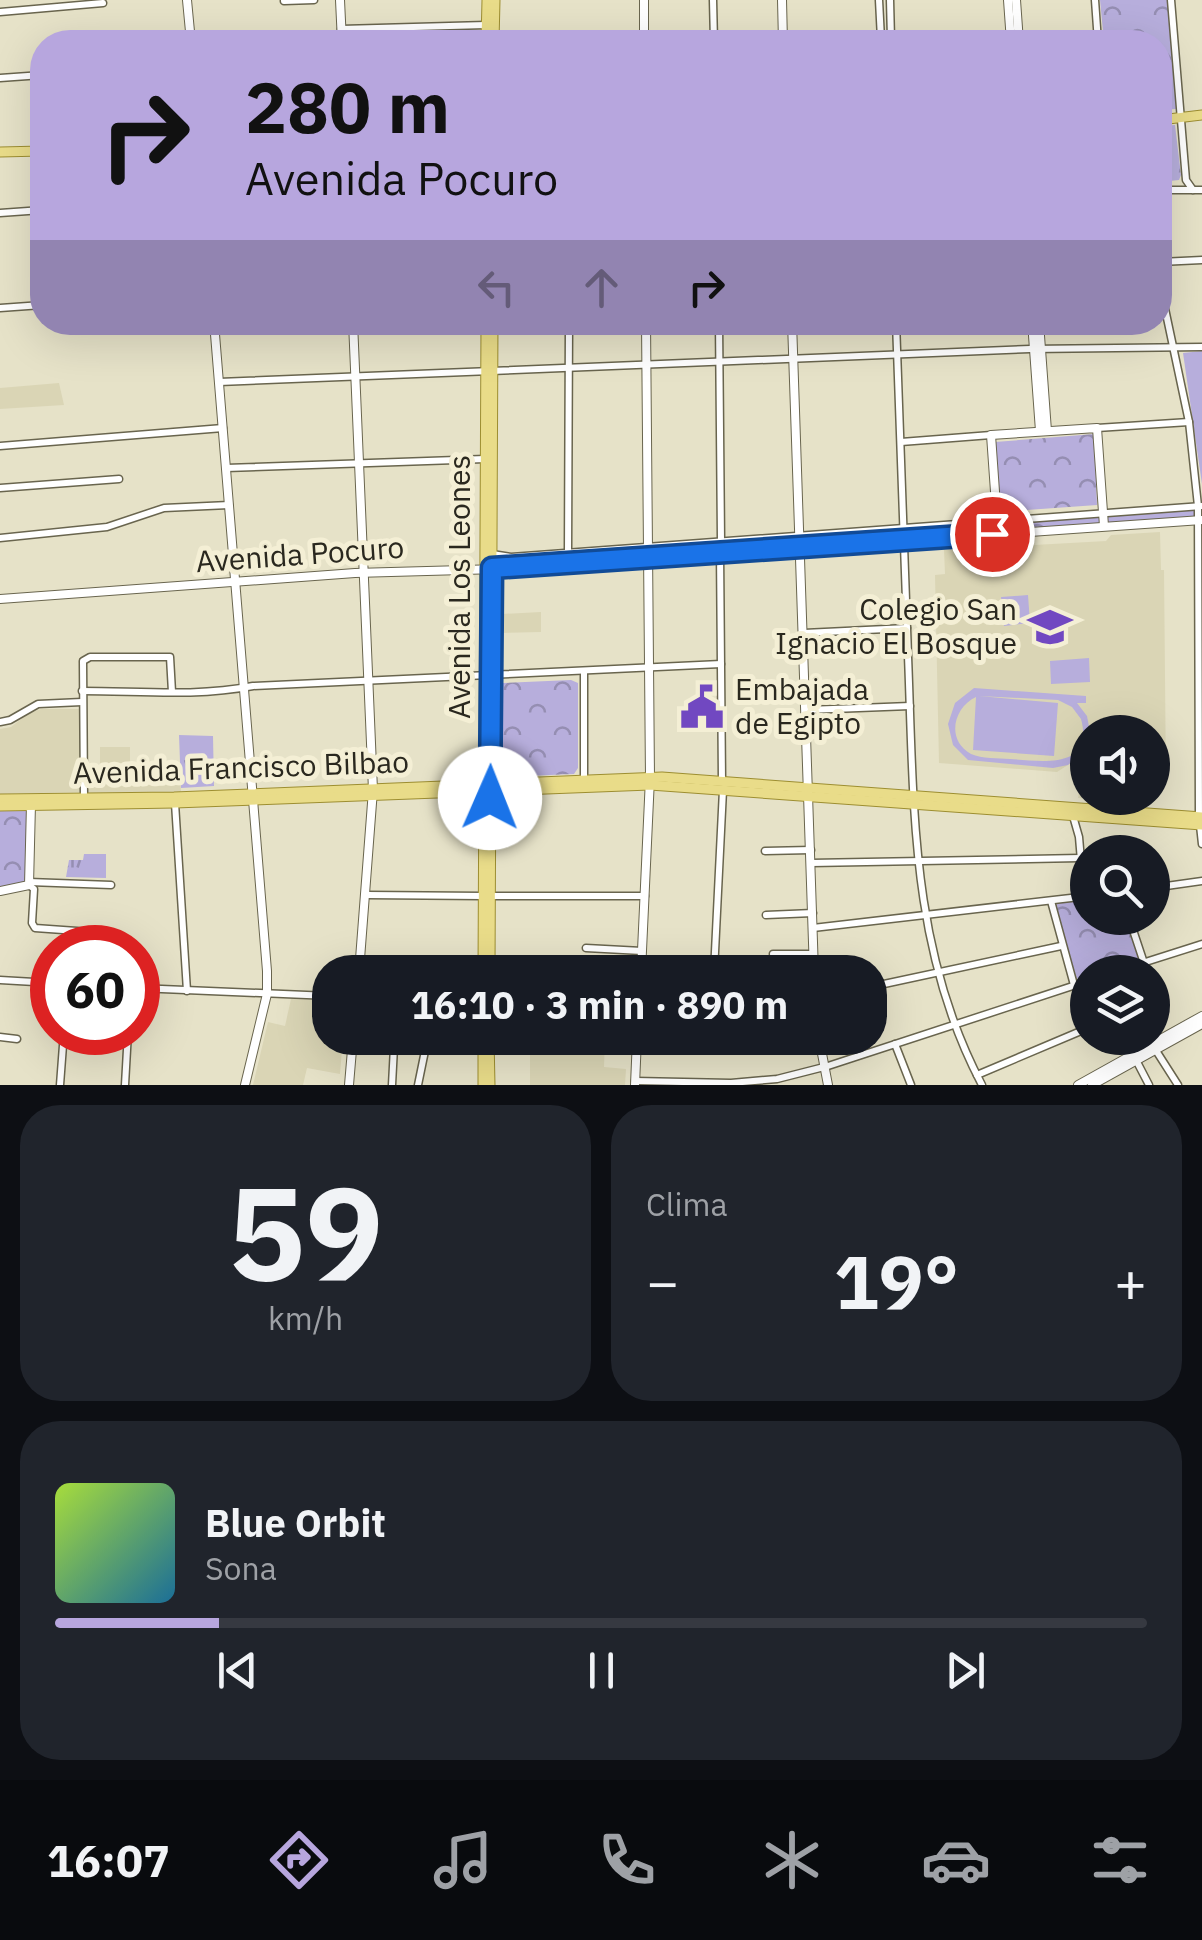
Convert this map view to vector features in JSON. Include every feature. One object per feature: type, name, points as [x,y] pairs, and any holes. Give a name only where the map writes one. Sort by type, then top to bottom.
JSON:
[{"type":"main road","points":[[486,0],[486,30]]},
{"type":"main road","points":[[494,30],[495,0]]},
{"type":"main road","points":[[1172,119],[1202,114]]},
{"type":"main road","points":[[0,152],[30,151]]},
{"type":"main road","name":"Avenida Los Leones","points":[[489,568],[490,335]]},
{"type":"main road","name":"Avenida Los Leones","points":[[486,955],[486,459],[490,371]]},
{"type":"main road","name":"Avenida Francisco Bilbao","points":[[487,788],[584,780],[650,781],[1201,820]]},
{"type":"main road","name":"Avenida Francisco Bilbao","points":[[31,803],[650,781]]},
{"type":"main road","name":"Avenida Francisco Bilbao","points":[[0,803],[174,804],[252,797]]},
{"type":"main road","name":"Avenida Francisco Bilbao","points":[[913,799],[1070,814]]},
{"type":"main road","name":"Avenida Francisco Bilbao","points":[[1078,815],[1201,820]]},
{"type":"main road","points":[[486,1055],[486,1085]]},
{"type":"street","points":[[187,0],[190,30]]},
{"type":"street","points":[[284,1],[314,0]]},
{"type":"street","points":[[340,0],[341,29],[486,24]]},
{"type":"street","points":[[644,0],[644,30]]},
{"type":"street","points":[[712,0],[713,30]]},
{"type":"street","points":[[782,0],[783,30]]},
{"type":"street","points":[[880,0],[881,30]]},
{"type":"street","points":[[890,0],[891,30]]},
{"type":"street","points":[[1012,0],[1014,30]]},
{"type":"street","points":[[1095,0],[1097,30]]},
{"type":"street","points":[[1171,0],[1186,180],[1181,186],[1172,187]]},
{"type":"street","points":[[0,12],[102,2]]},
{"type":"street","points":[[0,78],[30,76]]},
{"type":"street","points":[[1186,180],[1199,190]]},
{"type":"street","points":[[1172,189],[1199,190]]},
{"type":"street","points":[[0,213],[30,211]]},
{"type":"street","points":[[1172,261],[1202,260]]},
{"type":"street","points":[[0,308],[30,306]]},
{"type":"street","points":[[215,335],[267,994],[244,1085]]},
{"type":"street","points":[[354,335],[373,793],[361,955]]},
{"type":"street","points":[[568,552],[569,335]]},
{"type":"street","points":[[642,955],[650,781],[646,335]]},
{"type":"street","points":[[719,335],[720,540]]},
{"type":"street","points":[[773,954],[813,954],[814,928],[792,335]]},
{"type":"street","points":[[897,335],[916,860],[937,972],[982,1085]]},
{"type":"street","points":[[1037,335],[1044,431]]},
{"type":"street","points":[[1172,335],[1200,506],[1202,844]]},
{"type":"street","points":[[219,382],[1038,349],[1202,347]]},
{"type":"street","points":[[900,442],[1189,422]]},
{"type":"street","points":[[0,446],[222,428]]},
{"type":"street","points":[[1097,428],[1104,526]]},
{"type":"street","points":[[991,434],[998,534]]},
{"type":"street","points":[[226,468],[486,459]]},
{"type":"street","points":[[0,488],[119,479]]},
{"type":"street","points":[[0,538],[107,527],[164,508],[229,505]]},
{"type":"street","points":[[492,554],[505,557],[1200,506]]},
{"type":"street","name":"Avenida Pocuro","points":[[0,599],[364,572],[489,568],[1200,520]]},
{"type":"street","points":[[715,955],[722,785],[720,552]]},
{"type":"street","points":[[804,633],[907,628]]},
{"type":"street","points":[[84,799],[82,664],[88,657],[167,656],[171,658],[172,692]]},
{"type":"street","points":[[82,691],[200,694],[243,688],[721,664]]},
{"type":"street","points":[[584,671],[584,780]]},
{"type":"street","points":[[0,722],[33,705],[82,702]]},
{"type":"street","points":[[807,710],[910,706]]},
{"type":"street","points":[[31,803],[29,884],[34,889],[33,925]]},
{"type":"street","points":[[174,804],[187,991]]},
{"type":"street","points":[[1078,815],[1079,835]]},
{"type":"street","points":[[766,851],[810,850]]},
{"type":"street","points":[[812,863],[1070,858]]},
{"type":"street","points":[[1170,885],[1202,881]]},
{"type":"street","points":[[0,891],[29,884],[110,884]]},
{"type":"street","points":[[366,895],[645,896]]},
{"type":"street","points":[[814,928],[1070,898]]},
{"type":"street","points":[[1050,901],[1070,973]]},
{"type":"street","points":[[766,915],[813,914]]},
{"type":"street","points":[[1168,955],[1202,944]]},
{"type":"street","points":[[887,983],[1061,946]]},
{"type":"street","points":[[586,948],[642,950]]},
{"type":"street","points":[[0,980],[30,982]]},
{"type":"street","points":[[636,1055],[635,1083],[757,1082],[824,1067],[1070,986]]},
{"type":"street","points":[[160,989],[312,995]]},
{"type":"street","points":[[1170,1032],[1202,1016]]},
{"type":"street","points":[[1170,1035],[1202,1024]]},
{"type":"street","points":[[977,1075],[1070,1036]]},
{"type":"street","points":[[0,1037],[17,1039]]},
{"type":"street","points":[[392,1085],[394,1047],[400,1044],[426,1046],[418,1085]]},
{"type":"street","points":[[894,1044],[911,1085]]},
{"type":"street","points":[[60,1085],[62,1055]]},
{"type":"street","points":[[124,1085],[126,1055]]},
{"type":"street","points":[[349,1085],[352,1055]]},
{"type":"street","points":[[822,1055],[828,1085]]},
{"type":"street","points":[[1092,1085],[1137,1055]]},
{"type":"street","points":[[1157,1055],[1178,1085]]},
{"type":"street","points":[[1078,1085],[1134,1058]]},
{"type":"street","points":[[1134,1058],[1149,1085]]},
{"type":"shaded area","points":[[59,383],[64,405],[0,409],[0,388]]},
{"type":"shaded area","name":"Colegio San Ignacio El Bosque","points":[[1160,532],[1165,715],[1070,715],[1070,764],[1057,772],[939,763],[935,575],[945,574],[944,550],[1106,541],[1111,535]]},
{"type":"shaded area","points":[[541,612],[541,632],[500,633],[501,614]]},
{"type":"shaded area","points":[[41,709],[81,709],[82,792],[0,794],[0,729],[11,727]]},
{"type":"shaded area","points":[[100,747],[130,747],[130,776],[180,775],[181,792],[88,794],[85,769],[100,768]]},
{"type":"shaded area","points":[[291,999],[312,1000],[312,1055],[342,1055],[340,1074],[307,1068],[303,1085],[253,1085],[268,1022],[285,1026]]},
{"type":"shaded area","points":[[530,1055],[604,1055],[604,1067],[626,1069],[625,1085],[530,1085]]},
{"type":"green space","points":[[1100,0],[1168,0],[1170,30],[1103,30]]},
{"type":"green space","points":[[1172,54],[1176,109],[1172,109]]},
{"type":"green space","points":[[1172,125],[1181,175],[1179,180],[1172,181]]},
{"type":"green space","points":[[1202,351],[1202,484],[1183,353]]},
{"type":"green space","points":[[1094,434],[1097,505],[999,512],[995,442]]},
{"type":"green space","points":[[1202,508],[1202,518],[502,565],[495,561],[496,557]]},
{"type":"green space","points":[[1028,595],[1030,623],[1004,626],[1001,597]]},
{"type":"green space","points":[[1089,658],[1090,682],[1051,684],[1050,661]]},
{"type":"green space","points":[[571,680],[578,683],[578,768],[574,774],[502,777],[497,770],[499,686]]},
{"type":"green space","points":[[974,688],[1086,696],[1086,703],[1077,703],[1086,715],[1078,715],[1058,700],[979,696],[1058,703],[1054,756],[973,750],[976,697],[958,716],[958,741],[971,754],[1036,761],[1070,756],[1068,765],[1053,768],[968,760],[953,745],[948,724],[955,703]]},
{"type":"green space","points":[[179,735],[213,736],[214,786],[181,788]]},
{"type":"green space","points":[[0,808],[27,810],[26,881],[0,888]]},
{"type":"green space","points":[[84,854],[106,854],[106,878],[66,877],[69,860],[83,860]]},
{"type":"green space","points":[[1070,901],[1070,935],[1132,935],[1138,955],[1070,955],[1070,960],[1055,907]]},
{"type":"place","name":"Colegio San Ignacio El Bosque","points":[[1050,627]]},
{"type":"place","name":"Embajada de Egipto","points":[[702,707]]},
{"type":"route","points":[[490,798],[492,568],[992,534]]}]
